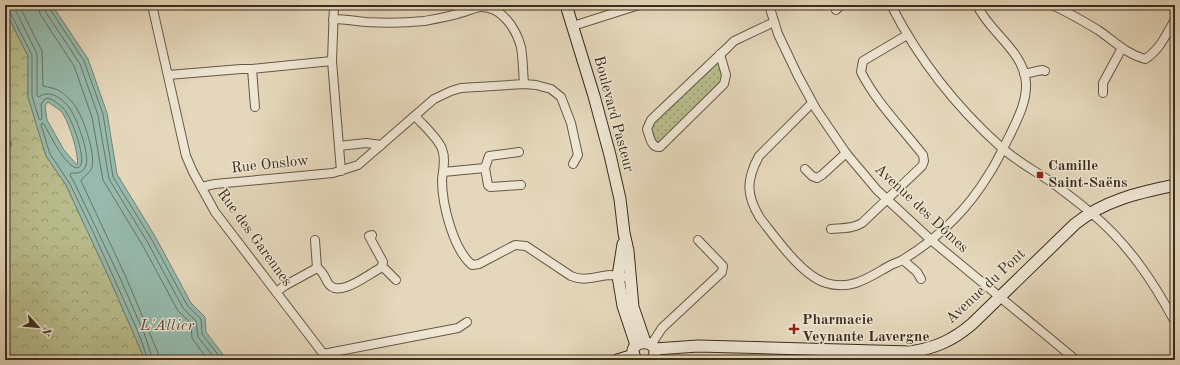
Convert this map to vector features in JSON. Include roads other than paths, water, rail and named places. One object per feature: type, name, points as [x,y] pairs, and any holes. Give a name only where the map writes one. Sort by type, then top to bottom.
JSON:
[{"type":"street","name":"Rue des Garennes","points":[[152,5],[186,156],[201,187],[215,212],[325,357]]},
{"type":"street","points":[[334,5],[332,61],[341,171]]},
{"type":"street","name":"Boulevard Pasteur","points":[[566,5],[594,96],[620,199],[624,234],[628,251],[633,307],[644,351]]},
{"type":"street","points":[[573,26],[625,7],[639,5]]},
{"type":"street","name":"Avenue des Dômes","points":[[769,5],[778,34],[812,103],[846,153],[886,200],[931,240],[1076,360]]},
{"type":"street","points":[[891,5],[907,36],[924,62],[950,95],[1003,149],[1055,185],[1090,212],[1113,233],[1158,291],[1175,322]]},
{"type":"street","points":[[812,103],[759,156],[749,185],[750,198],[757,213],[799,265],[808,273],[825,283],[850,285],[868,279],[891,265],[903,260],[940,234],[976,193],[1003,149],[1018,119],[1024,101],[1026,88],[1022,67],[976,5]]},
{"type":"street","points":[[1052,5],[1098,31],[1136,57],[1145,58],[1152,54],[1159,46],[1175,20]]},
{"type":"street","points":[[333,19],[366,22],[408,22],[456,15],[480,7],[495,10],[509,23],[517,37],[521,49],[524,84]]},
{"type":"street","points":[[720,54],[726,75],[724,84],[660,147],[656,148],[653,146],[647,130],[651,120],[720,54],[734,41],[774,22]]},
{"type":"street","points":[[831,229],[857,226],[922,166],[924,161],[923,154],[883,106],[861,72],[864,61],[907,36]]},
{"type":"street","points":[[1103,93],[1103,83],[1122,48]]},
{"type":"street","points":[[168,76],[332,61]]},
{"type":"street","points":[[252,69],[255,107]]},
{"type":"street","points":[[1024,74],[1042,70],[1045,71]]},
{"type":"street","name":"Rue Onslow","points":[[201,187],[215,184],[341,171],[358,165],[434,99],[461,88],[524,84],[536,85],[550,89],[560,96],[571,123],[578,155],[573,164]]},
{"type":"street","points":[[415,116],[442,148],[444,163],[444,195],[450,228],[467,260],[472,265],[479,264],[515,245],[520,244],[526,246],[579,279],[589,279],[611,275],[630,278]]},
{"type":"street","points":[[339,146],[366,144],[381,145]]},
{"type":"street","points":[[520,152],[489,156],[485,168],[488,185],[490,187],[522,184]]},
{"type":"street","points":[[805,169],[812,176],[817,178],[846,153]]},
{"type":"street","points":[[443,172],[485,168]]},
{"type":"street","name":"Avenue du Pont","points":[[617,360],[644,351],[698,346],[910,352],[925,350],[958,336],[1075,224],[1090,212],[1111,202],[1138,193],[1175,185]]},
{"type":"street","name":"Boulevard Pasteur","points":[[624,234],[618,276],[623,306],[644,351]]},
{"type":"street","points":[[372,235],[369,236],[383,262],[382,266],[396,280]]},
{"type":"street","points":[[315,240],[317,268],[320,270],[329,285],[333,288],[340,289],[382,266]]},
{"type":"street","points":[[644,351],[662,328],[722,272],[722,266],[698,240]]},
{"type":"street","points":[[903,260],[917,272],[921,279]]},
{"type":"street","points":[[276,292],[317,268]]},
{"type":"street","points":[[325,357],[458,328],[467,322]]},
{"type":"water","name":"L'Allier","points":[[5,5],[52,5],[88,59],[107,113],[117,174],[156,238],[191,303],[205,317],[206,332],[227,360],[145,360],[66,185],[46,156],[28,97],[28,56],[5,10]],"holes":[[[48,102],[61,111],[64,115],[73,138],[77,154],[77,165],[64,150],[47,120],[45,106]]]},
{"type":"place","name":"Camille Saint-Saëns","points":[[1040,175]]},
{"type":"place","name":"Pharmacie Veynante Lavergne","points":[[794,329]]}]
